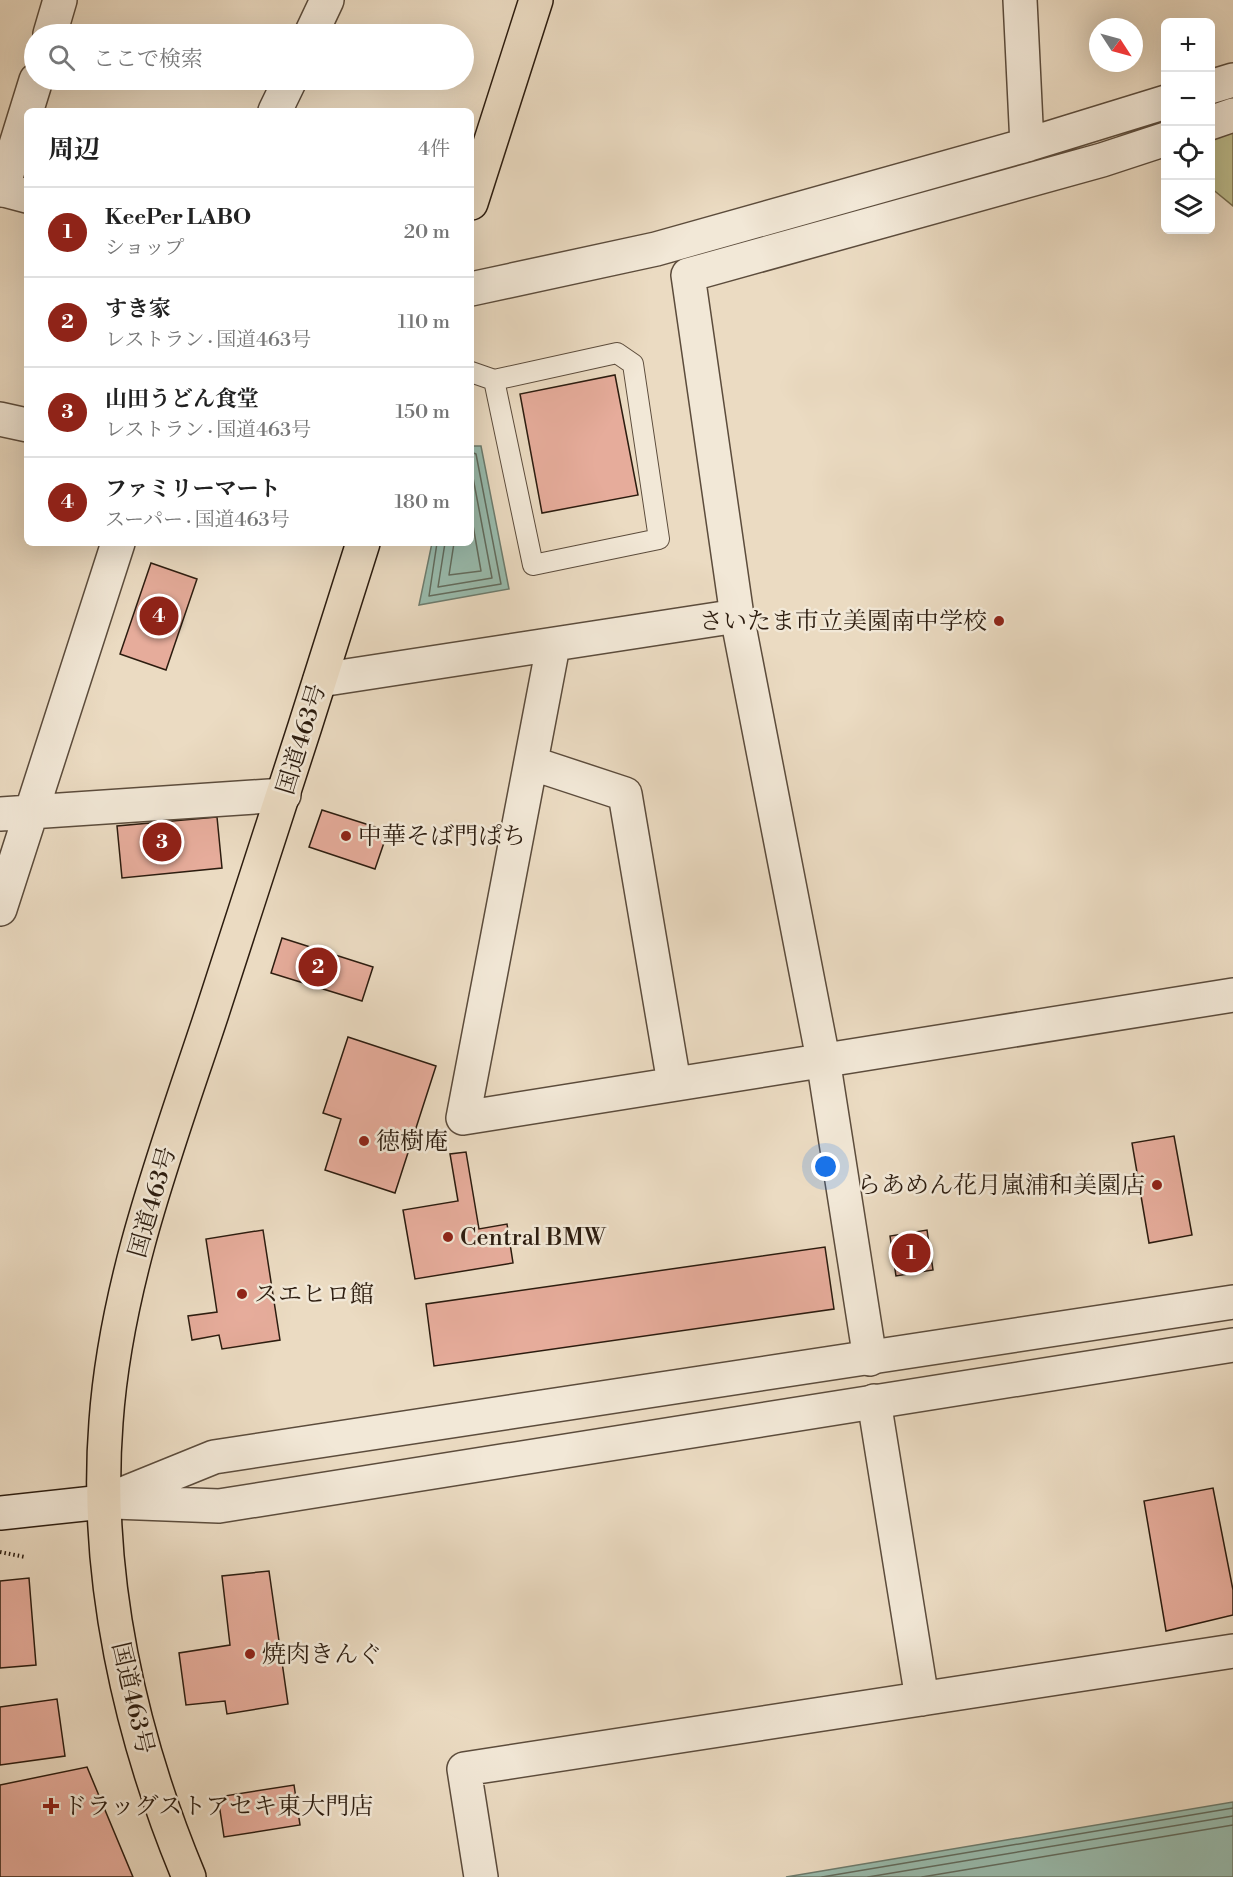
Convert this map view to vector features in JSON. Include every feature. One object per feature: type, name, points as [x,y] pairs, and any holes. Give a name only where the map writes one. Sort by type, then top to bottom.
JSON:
[{"type":"highway","points":[[474,194],[536,0]]},
{"type":"highway","name":"国道463号","points":[[189,1877],[140,1741],[115,1615],[104,1502],[105,1422],[117,1334],[147,1210],[284,795],[362,546]]},
{"type":"street","points":[[53,24],[60,0]]},
{"type":"street","points":[[316,24],[327,0]]},
{"type":"street","points":[[1020,0],[1025,146]]},
{"type":"street","points":[[1215,85],[1233,80]]},
{"type":"street","points":[[30,108],[34,90]]},
{"type":"street","points":[[276,108],[285,90]]},
{"type":"street","points":[[474,288],[656,249],[1025,146],[1161,104]]},
{"type":"street","points":[[1215,121],[1233,115]]},
{"type":"street","points":[[10,192],[24,132]]},
{"type":"street","points":[[870,1359],[823,1059],[737,616],[688,275],[1091,164],[1161,141]]},
{"type":"street","points":[[0,419],[24,424]]},
{"type":"street","points":[[0,909],[16,813],[117,546]]},
{"type":"street","points":[[320,680],[737,616]]},
{"type":"street","points":[[553,646],[464,1118],[1233,995]]},
{"type":"street","points":[[531,763],[625,794],[674,1083]]},
{"type":"street","points":[[16,813],[284,795]]},
{"type":"street","points":[[104,1502],[214,1457],[1233,1302]]},
{"type":"street","points":[[0,1513],[104,1502],[219,1506],[1233,1345]]},
{"type":"street","points":[[874,1401],[922,1699]]},
{"type":"street","points":[[481,1877],[464,1770],[1233,1650]]},
{"type":"lane","points":[[474,373],[494,380],[617,353],[633,364],[659,539],[533,565],[494,380]]},
{"type":"path","points":[[0,1552],[25,1557]]},
{"type":"green space","points":[[1233,127],[1233,206],[1215,191],[1215,132]]},
{"type":"water","points":[[474,446],[481,446],[509,589],[419,605],[431,546],[474,546]]},
{"type":"water","points":[[1233,1802],[1233,1877],[786,1877]]},
{"type":"building","points":[[615,375],[638,495],[542,513],[520,394]]},
{"type":"building","points":[[151,563],[197,579],[166,670],[120,654]]},
{"type":"building","points":[[322,810],[388,831],[375,869],[309,847]]},
{"type":"building","points":[[217,817],[222,868],[122,878],[117,826]]},
{"type":"building","points":[[282,938],[373,967],[362,1001],[271,973]]},
{"type":"building","points":[[348,1037],[436,1066],[395,1193],[325,1170],[341,1119],[323,1113]]},
{"type":"building","points":[[1174,1136],[1192,1235],[1149,1243],[1132,1143]]},
{"type":"building","points":[[466,1152],[479,1229],[507,1224],[513,1263],[415,1279],[403,1210],[458,1201],[450,1154]]},
{"type":"building","points":[[263,1230],[280,1340],[222,1349],[219,1335],[192,1340],[188,1316],[217,1312],[206,1239]]},
{"type":"building","points":[[927,1230],[933,1270],[896,1276],[890,1236]]},
{"type":"building","points":[[825,1247],[834,1309],[434,1366],[426,1304]]},
{"type":"building","points":[[1213,1488],[1233,1590],[1233,1615],[1166,1631],[1144,1501]]},
{"type":"building","points":[[269,1571],[288,1704],[227,1714],[225,1701],[186,1705],[179,1653],[230,1645],[222,1576]]},
{"type":"building","points":[[29,1578],[36,1665],[0,1668],[0,1581]]},
{"type":"building","points":[[57,1699],[65,1756],[0,1765],[0,1707]]},
{"type":"building","points":[[87,1767],[133,1877],[0,1877],[0,1785]]},
{"type":"building","points":[[294,1785],[300,1825],[224,1837],[218,1797]]},
{"type":"place","name":"ファミリーマート","points":[[159,616]]},
{"type":"place","name":"さいたま市立美園南中学校","points":[[999,621]]},
{"type":"place","name":"中華そば門ぱち","points":[[346,836]]},
{"type":"place","name":"山田うどん食堂","points":[[162,842]]},
{"type":"place","name":"すき家","points":[[318,967]]},
{"type":"place","name":"徳樹庵","points":[[364,1141]]},
{"type":"place","name":"らあめん花月嵐浦和美園店","points":[[1157,1185]]},
{"type":"place","name":"Central BMW","points":[[448,1237]]},
{"type":"place","name":"KeePer LABO","points":[[911,1253]]},
{"type":"place","name":"スエヒロ館","points":[[242,1294]]},
{"type":"place","name":"焼肉きんぐ","points":[[250,1654]]},
{"type":"place","name":"ドラッグストアセキ東大門店","points":[[51,1806]]}]
